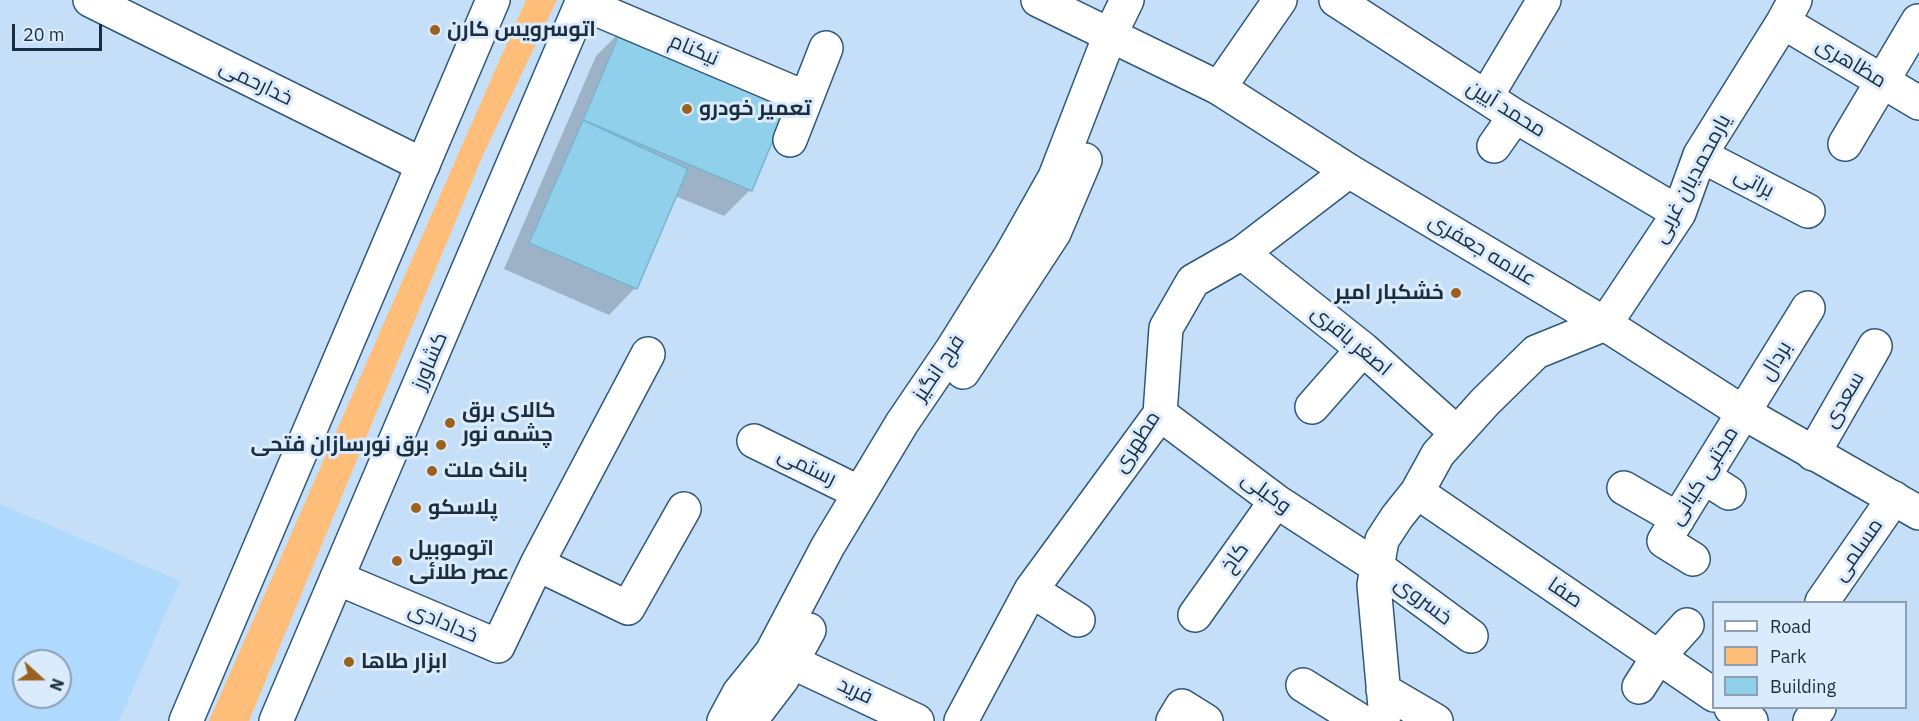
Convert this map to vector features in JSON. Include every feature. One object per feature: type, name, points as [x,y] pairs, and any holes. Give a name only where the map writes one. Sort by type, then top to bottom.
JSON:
[{"type":"street","name":"خدارحمی","points":[[90,0],[423,165]]},
{"type":"street","points":[[186,721],[493,0]]},
{"type":"street","name":"علامه جعفری","points":[[1038,0],[1219,88],[1349,171],[1605,324],[1744,413],[1907,505]]},
{"type":"street","name":"فرح انگیز","points":[[724,721],[739,693],[777,645],[828,546],[902,423],[953,348],[1005,264],[1055,177],[1121,40],[1127,0]]},
{"type":"street","points":[[750,721],[792,662],[880,499],[1054,233],[1121,40],[1150,0]]},
{"type":"street","points":[[1219,88],[1280,0]]},
{"type":"street","name":"محمد آیین","points":[[1336,0],[1515,116],[1679,213]]},
{"type":"street","points":[[1486,97],[1544,0]]},
{"type":"street","name":"نیکنام","points":[[583,1],[806,98]]},
{"type":"street","name":"کشاورز","points":[[276,721],[583,1]]},
{"type":"street","name":"مظاهری","points":[[1789,11],[1881,82],[1919,103]]},
{"type":"street","name":"یارمحمدیان غربی","points":[[1605,324],[1679,213],[1700,155],[1789,11]]},
{"type":"street","points":[[1845,144],[1918,21]]},
{"type":"street","points":[[790,140],[826,48]]},
{"type":"street","points":[[1494,146],[1515,116]]},
{"type":"street","name":"براتی","points":[[1700,155],[1808,211]]},
{"type":"street","name":"مطهری","points":[[961,721],[1031,590],[1160,414],[1166,328],[1193,281],[1242,253],[1349,171]]},
{"type":"street","name":"اصغر باقری","points":[[1242,253],[1364,349],[1457,433]]},
{"type":"street","name":"بردال","points":[[1744,413],[1808,308]]},
{"type":"street","points":[[1436,721],[1383,706],[1374,585],[1382,540],[1417,492],[1438,454],[1536,352],[1605,324]]},
{"type":"street","name":"سعدی","points":[[1814,454],[1875,346]]},
{"type":"street","points":[[1312,407],[1364,349]]},
{"type":"street","name":"خدادادی","points":[[337,578],[498,646],[537,564],[648,354]]},
{"type":"street","name":"مجتبی کیانی","points":[[1693,559],[1664,541],[1678,519],[1716,485],[1744,413]]},
{"type":"street","name":"وکیلی","points":[[1160,414],[1276,501],[1376,566]]},
{"type":"street","name":"رستمی","points":[[754,441],[860,493]]},
{"type":"street","points":[[1624,488],[1678,519]]},
{"type":"street","name":"صفا","points":[[1417,492],[1712,694]]},
{"type":"street","name":"کاخ","points":[[1195,615],[1276,501]]},
{"type":"street","name":"مسلمی","points":[[1824,601],[1907,505]]},
{"type":"street","points":[[537,564],[628,608],[684,509]]},
{"type":"street","name":"خسروی","points":[[1376,566],[1471,636]]},
{"type":"street","points":[[1031,590],[1078,620]]},
{"type":"street","points":[[1639,687],[1658,657],[1687,625]]},
{"type":"street","name":"فرید","points":[[792,662],[917,721]]},
{"type":"street","points":[[1303,685],[1361,721]]},
{"type":"street","points":[[1173,721],[1182,706],[1206,721]]},
{"type":"street","points":[[1733,709],[1751,721]]},
{"type":"shaded area","points":[[0,504],[180,581],[119,721],[0,721]]},
{"type":"green space","points":[[526,0],[557,0],[483,155],[249,721],[209,721]]},
{"type":"building","name":"تعمیر خودرو","points":[[622,28],[790,99],[752,191],[583,120]]},
{"type":"building","name":"تعمیر خودرو","points":[[583,120],[688,169],[637,289],[529,243]]},
{"type":"place","name":"اتوسرویس کارن","points":[[435,30]]},
{"type":"place","name":"تعمیر خودرو","points":[[687,109]]},
{"type":"place","name":"خشکبار امیر","points":[[1456,293]]},
{"type":"place","name":"کالای برق چشمه نور","points":[[450,423]]},
{"type":"place","name":"برق نورسازان فتحی","points":[[441,445]]},
{"type":"place","name":"بانک ملت","points":[[432,471]]},
{"type":"place","name":"پلاسکو","points":[[416,508]]},
{"type":"place","name":"اتوموبیل عصر طلائی","points":[[397,561]]},
{"type":"place","name":"ابزار طاها","points":[[349,662]]}]
